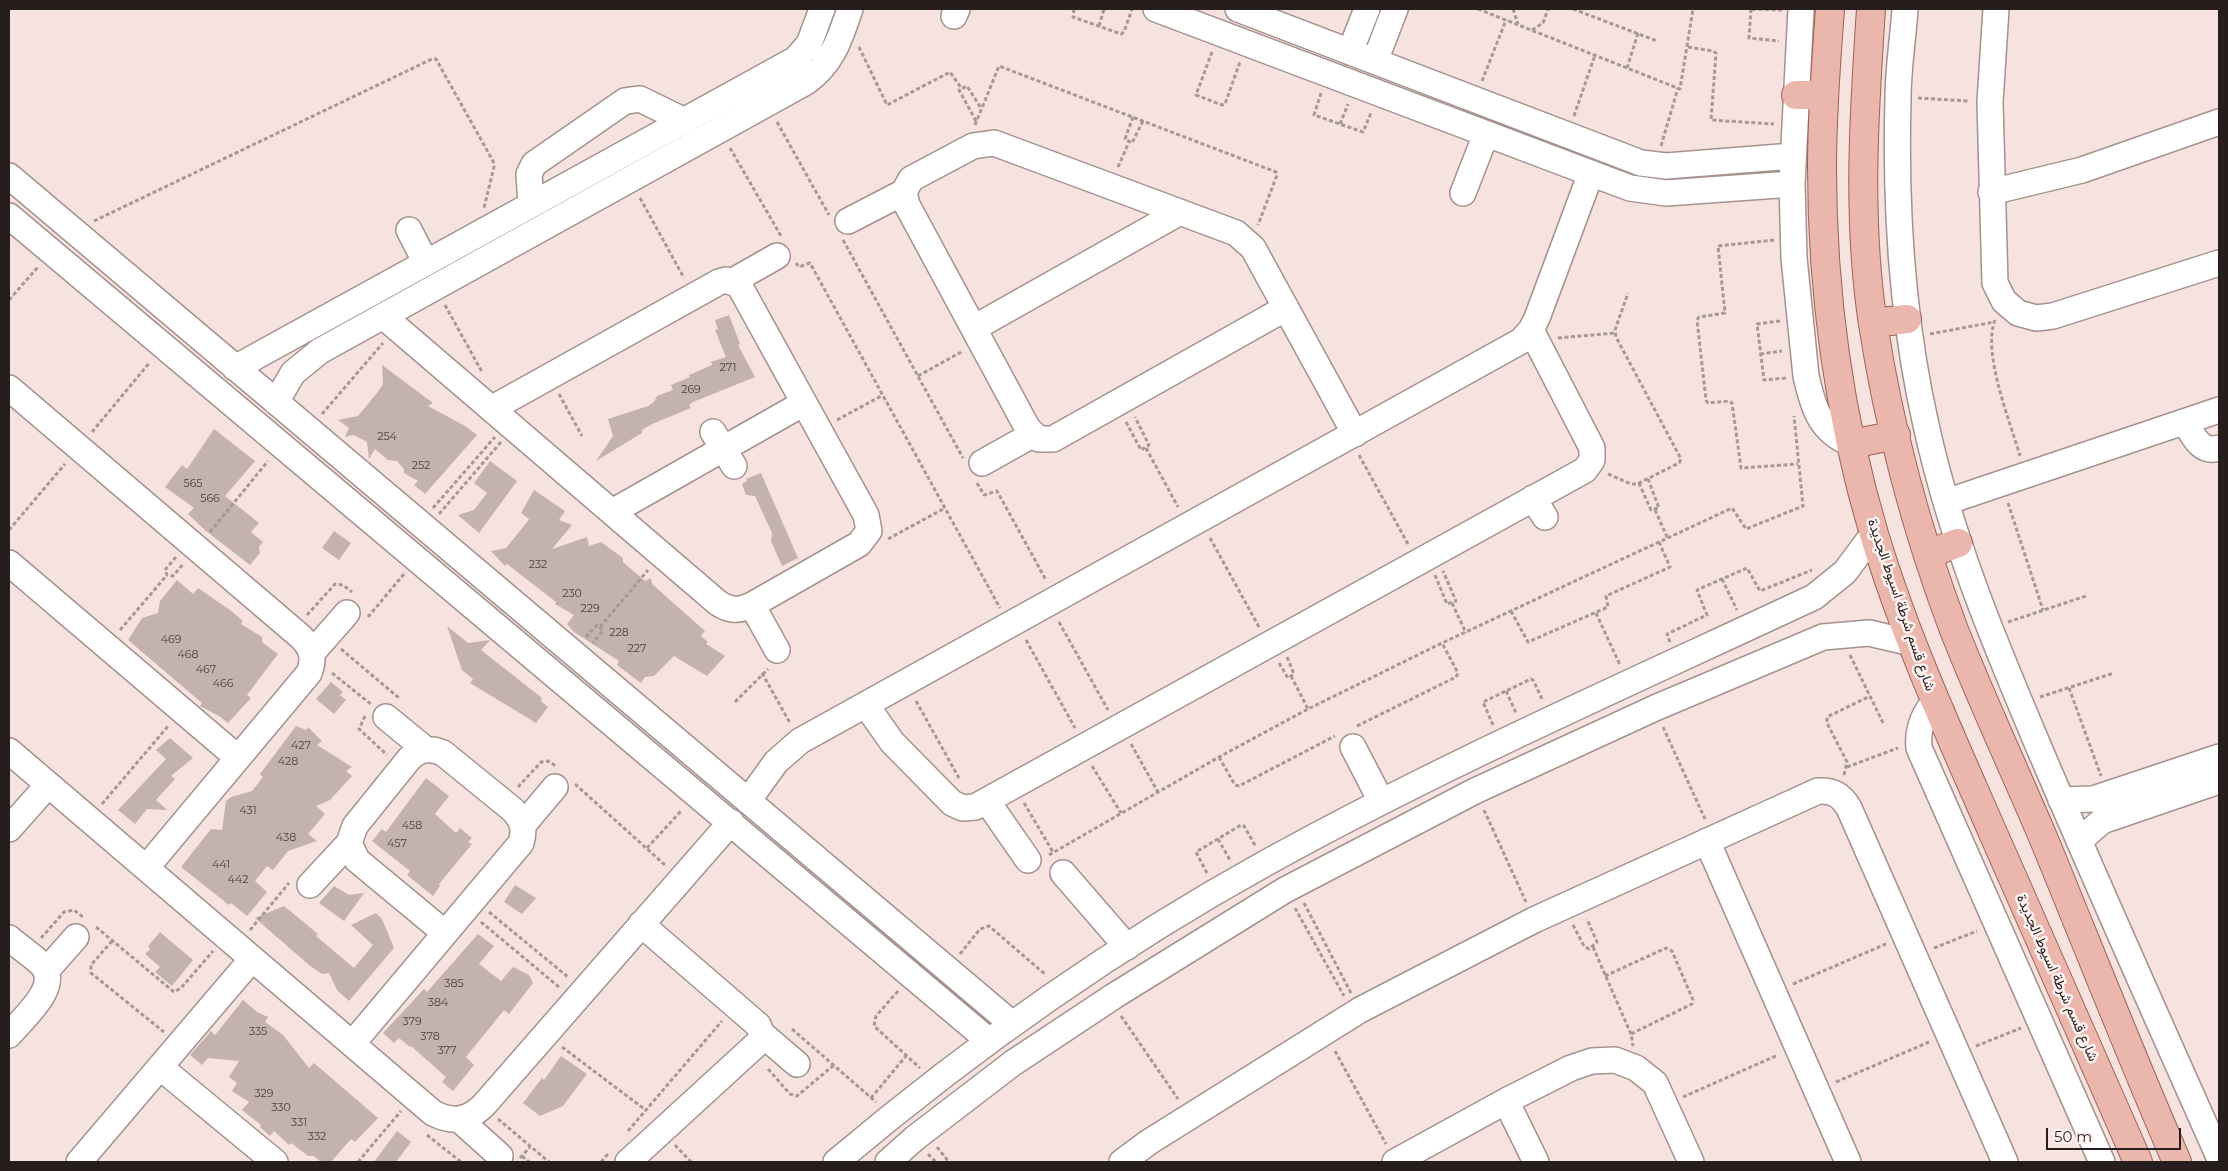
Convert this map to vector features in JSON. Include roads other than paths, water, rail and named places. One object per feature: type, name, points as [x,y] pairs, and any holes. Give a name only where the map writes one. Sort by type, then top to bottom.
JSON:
[{"type":"main road","name":"شارع قسم شرطة اسيوط الجديدة","points":[[1830,9],[1824,95],[1822,167],[1824,239],[1832,320],[1852,444],[1874,533],[1912,643],[1935,701],[2138,1162]]},
{"type":"main road","points":[[1871,9],[1864,146],[1865,234],[1873,322],[1896,435],[1928,554],[1967,663],[2045,841],[2142,1082],[2177,1162]]},
{"type":"main road","points":[[1796,95],[1824,95]]},
{"type":"main road","points":[[1873,322],[1909,328]]},
{"type":"main road","points":[[1852,444],[1896,435]]},
{"type":"main road","points":[[1928,554],[1958,543]]},
{"type":"main road","points":[[2110,1098],[2142,1082]]},
{"type":"street","points":[[235,368],[796,59],[809,44],[822,9]]},
{"type":"street","points":[[1156,9],[1630,188],[1657,193],[1792,184]]},
{"type":"street","points":[[1238,9],[1634,161],[1656,166],[1793,156]]},
{"type":"street","points":[[1350,52],[1366,9]]},
{"type":"street","points":[[1375,62],[1395,9]]},
{"type":"street","points":[[1905,9],[1898,97],[1898,208],[1909,328],[1926,425],[1946,502],[1958,543],[1989,628],[2020,704],[2078,841],[2219,1157]]},
{"type":"street","points":[[1996,9],[1990,102],[1995,283],[1999,312],[2018,313],[2036,318],[2054,316],[2219,263]]},
{"type":"street","points":[[1801,10],[1792,184],[1794,239],[1806,376],[1810,393],[1824,426],[1836,438],[1852,444]]},
{"type":"street","points":[[276,402],[288,380],[306,361],[389,322],[435,287],[806,82],[824,67],[837,47],[848,14]]},
{"type":"street","points":[[531,205],[529,174],[534,164],[625,101],[640,99],[695,115],[719,131]]},
{"type":"street","points":[[1463,193],[1479,131],[1478,101]]},
{"type":"street","points":[[1992,192],[2082,170],[2219,122]]},
{"type":"street","points":[[840,225],[904,192],[911,179],[966,150],[980,144],[994,143],[1236,233],[1251,245],[1352,436]]},
{"type":"street","points":[[748,801],[776,762],[800,741],[1534,335],[1590,173]]},
{"type":"street","points":[[9,176],[1011,1023]]},
{"type":"street","points":[[904,192],[907,206],[1032,435],[1046,441],[1053,439],[1286,308]]},
{"type":"street","points":[[977,335],[1180,212]]},
{"type":"street","points":[[9,216],[988,1040]]},
{"type":"street","points":[[409,230],[426,263]]},
{"type":"street","points":[[503,416],[550,376],[718,282],[733,281],[785,252]]},
{"type":"street","points":[[389,322],[503,416],[612,512],[726,608],[744,609],[865,539],[869,531],[866,515],[739,285],[733,281]]},
{"type":"street","points":[[133,321],[152,298]]},
{"type":"street","points":[[866,705],[892,742],[952,803],[963,808],[981,804],[1426,557],[1539,508],[1589,466],[1592,460],[1592,448],[1534,335]]},
{"type":"street","points":[[9,388],[301,637],[320,662]]},
{"type":"street","points":[[612,512],[804,403]]},
{"type":"street","points":[[1946,502],[2219,410]]},
{"type":"street","points":[[2185,422],[2200,445],[2210,449],[2219,448]]},
{"type":"street","points":[[973,468],[1032,435]]},
{"type":"street","points":[[346,500],[365,477]]},
{"type":"street","points":[[836,1162],[935,1081],[1011,1023],[1061,988],[1217,891],[1265,863],[1382,801],[1814,597],[1836,581],[1874,533]]},
{"type":"street","points":[[9,563],[238,758]]},
{"type":"street","points":[[752,605],[778,650]]},
{"type":"street","points":[[146,868],[309,673],[313,664],[320,662],[347,613]]},
{"type":"street","points":[[888,1162],[915,1138],[1013,1064],[1114,996],[1290,887],[1475,791],[1655,708],[1808,642],[1840,634],[1884,634],[1912,643]]},
{"type":"street","points":[[1935,701],[1925,712],[1920,726],[1919,748],[2102,1162]]},
{"type":"street","points":[[630,739],[647,716]]},
{"type":"street","points":[[386,717],[425,749]]},
{"type":"street","points":[[1354,746],[1382,801]]},
{"type":"street","points":[[310,885],[349,843],[355,826],[409,759],[425,749],[434,749],[443,753],[520,817],[523,826],[521,843],[352,1044]]},
{"type":"street","points":[[9,752],[352,1044],[407,1109],[433,1113],[446,1119],[460,1120],[473,1116],[483,1106],[731,822]]},
{"type":"street","points":[[2061,800],[2082,801],[2107,795],[2219,757]]},
{"type":"street","points":[[523,826],[561,778]]},
{"type":"street","points":[[2078,841],[2102,821],[2219,781]]},
{"type":"street","points":[[9,829],[48,785]]},
{"type":"street","points":[[1122,1162],[1190,1116],[1357,1011],[1534,920],[1818,791],[1828,791],[1837,794],[1850,808],[2005,1162]]},
{"type":"street","points":[[981,804],[1048,860],[1127,947]]},
{"type":"street","points":[[1711,840],[1774,993],[1848,1162]]},
{"type":"street","points":[[349,843],[357,860],[445,933]]},
{"type":"street","points":[[641,924],[735,1006],[797,1064]]},
{"type":"street","points":[[46,972],[76,937]]},
{"type":"street","points":[[9,938],[46,972],[48,985],[45,992],[9,1035]]},
{"type":"street","points":[[79,1162],[252,959]]},
{"type":"street","points":[[1099,964],[1114,996]]},
{"type":"street","points":[[621,1155],[666,1126],[759,1042],[761,1032]]},
{"type":"street","points":[[1395,1162],[1506,1101],[1571,1068],[1592,1061],[1615,1060],[1636,1068],[1655,1083],[1691,1162]]},
{"type":"street","points":[[160,1067],[275,1162]]},
{"type":"street","points":[[1506,1101],[1536,1162]]},
{"type":"street","points":[[460,1120],[513,1158]]}]
